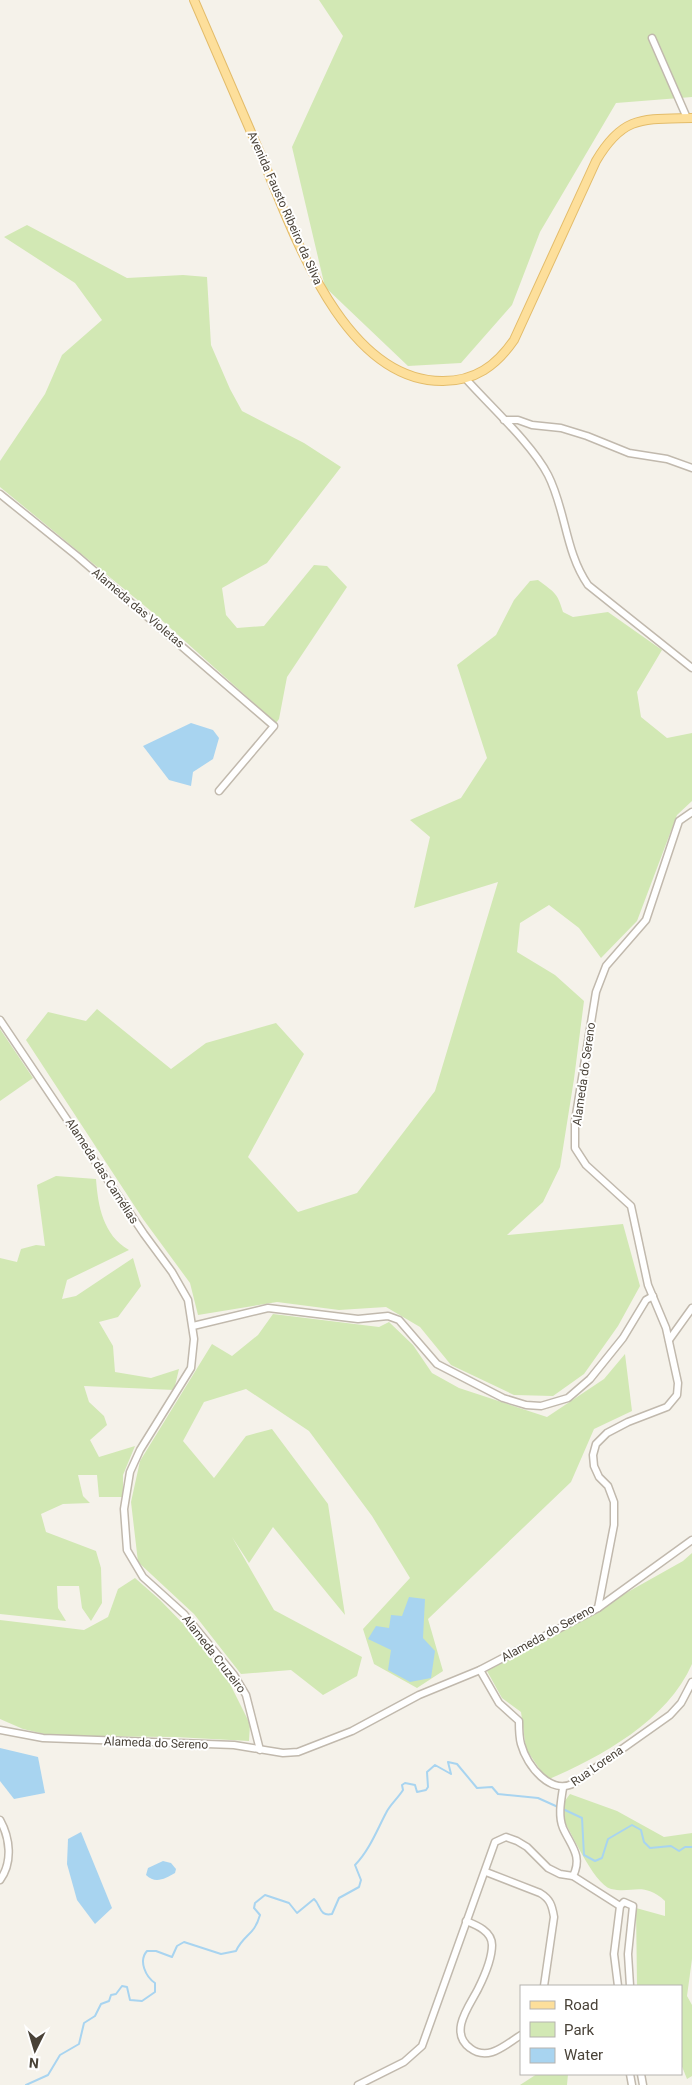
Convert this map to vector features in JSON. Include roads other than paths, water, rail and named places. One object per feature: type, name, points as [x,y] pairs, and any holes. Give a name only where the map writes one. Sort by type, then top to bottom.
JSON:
[{"type":"main road","name":"Avenida Fausto Ribeiro da Silva","points":[[194,0],[321,290],[358,339],[383,362],[398,372],[418,379],[434,382],[466,379],[491,367],[503,356],[514,340],[596,161],[607,142],[618,131],[632,122],[652,119],[689,118]]},
{"type":"street","points":[[652,38],[689,118]]},
{"type":"street","points":[[466,379],[540,462],[548,475],[573,557],[579,572],[588,585],[692,668]]},
{"type":"street","points":[[504,420],[518,420],[532,425],[560,428],[587,436],[629,454],[667,459],[692,468]]},
{"type":"street","name":"Alameda das Violetas","points":[[0,494],[77,556],[274,726],[219,791]]},
{"type":"street","name":"Alameda do Sereno","points":[[0,1730],[43,1738],[234,1745],[283,1753],[311,1748],[352,1731],[420,1695],[480,1670],[598,1608],[614,1525],[614,1502],[608,1486],[599,1477],[594,1466],[596,1444],[607,1434],[628,1422],[667,1407],[677,1394],[678,1383],[666,1328],[653,1296],[631,1206],[586,1165],[576,1148],[575,1121],[596,992],[606,966],[646,920],[679,821],[692,812]]},
{"type":"street","name":"Alameda das Camélias","points":[[0,1020],[144,1234],[180,1284],[188,1300],[193,1326]]},
{"type":"street","points":[[193,1326],[268,1308],[358,1319],[388,1316],[399,1320],[437,1364],[504,1398],[526,1405],[541,1406],[568,1398],[590,1379],[623,1338],[646,1300],[653,1296]]},
{"type":"street","points":[[669,1340],[692,1308]]},
{"type":"street","name":"Alameda Cruzeiro","points":[[193,1326],[191,1368],[140,1450],[130,1472],[124,1509],[127,1550],[143,1577],[184,1614],[234,1675],[246,1695],[260,1750]]},
{"type":"street","points":[[598,1608],[692,1540]]},
{"type":"street","points":[[480,1670],[499,1703],[519,1720],[521,1746],[529,1760],[553,1786],[563,1788]]},
{"type":"street","name":"Rua Lorena","points":[[573,1876],[577,1867],[577,1857],[574,1847],[562,1827],[560,1808],[563,1788],[574,1784],[670,1716],[681,1703],[692,1682]]},
{"type":"street","points":[[0,1820],[8,1837],[10,1850],[0,1880]]},
{"type":"street","points":[[358,2085],[404,2062],[420,2049],[466,1921],[486,1872],[493,1843],[512,1838],[527,1847],[548,1868],[560,1874],[573,1876],[620,1906]]},
{"type":"street","points":[[486,1872],[540,1893],[548,1898],[553,1907],[554,1917],[544,1985]]},
{"type":"street","points":[[618,1985],[614,1954],[620,1906],[624,1902],[631,1903],[633,1906],[628,1954],[630,1985]]},
{"type":"street","points":[[466,1921],[481,1928],[490,1935],[492,1944],[478,1989],[464,2011],[462,2035],[466,2045],[475,2052],[487,2054],[498,2050],[520,2036]]},
{"type":"water","points":[[191,723],[213,730],[219,738],[213,759],[193,772],[191,786],[169,780],[143,746]]},
{"type":"water","points":[[409,1597],[425,1599],[423,1638],[435,1651],[431,1678],[410,1682],[388,1670],[391,1650],[368,1639],[376,1626],[389,1628],[391,1615],[402,1616]]},
{"type":"water","points":[[0,1748],[38,1757],[45,1793],[14,1799],[0,1781]]},
{"type":"water","points":[[81,1832],[112,1908],[95,1924],[77,1900],[67,1864],[68,1839]]},
{"type":"water","points":[[163,1861],[171,1863],[176,1869],[175,1873],[164,1879],[156,1880],[146,1875],[148,1868]]},
{"type":"waterway","points":[[26,2085],[48,2075],[60,2055],[79,2044],[84,2023],[95,2016],[101,2004],[109,2001],[111,1995],[116,1994],[122,1986],[127,1987],[130,2000],[142,2001],[155,1992],[155,1983],[146,1973],[143,1964],[144,1955],[147,1951],[156,1951],[172,1957],[177,1946],[184,1942],[221,1954],[236,1951],[258,1922],[260,1915],[254,1908],[255,1903],[265,1895],[289,1903],[297,1913],[314,1899],[322,1912],[332,1914],[339,1898],[359,1887],[361,1880],[355,1865],[369,1847],[387,1810],[403,1790],[402,1785],[405,1783],[415,1785],[417,1792],[426,1790],[428,1787],[427,1772],[435,1765],[451,1774],[448,1762],[457,1764],[477,1788],[492,1787],[498,1794],[538,1798],[558,1807]]},
{"type":"waterway","points":[[565,1810],[582,1818],[584,1855],[595,1861],[602,1858],[608,1839],[632,1825],[641,1830],[644,1842],[650,1848],[671,1846],[679,1851],[685,1847],[692,1847]]}]
